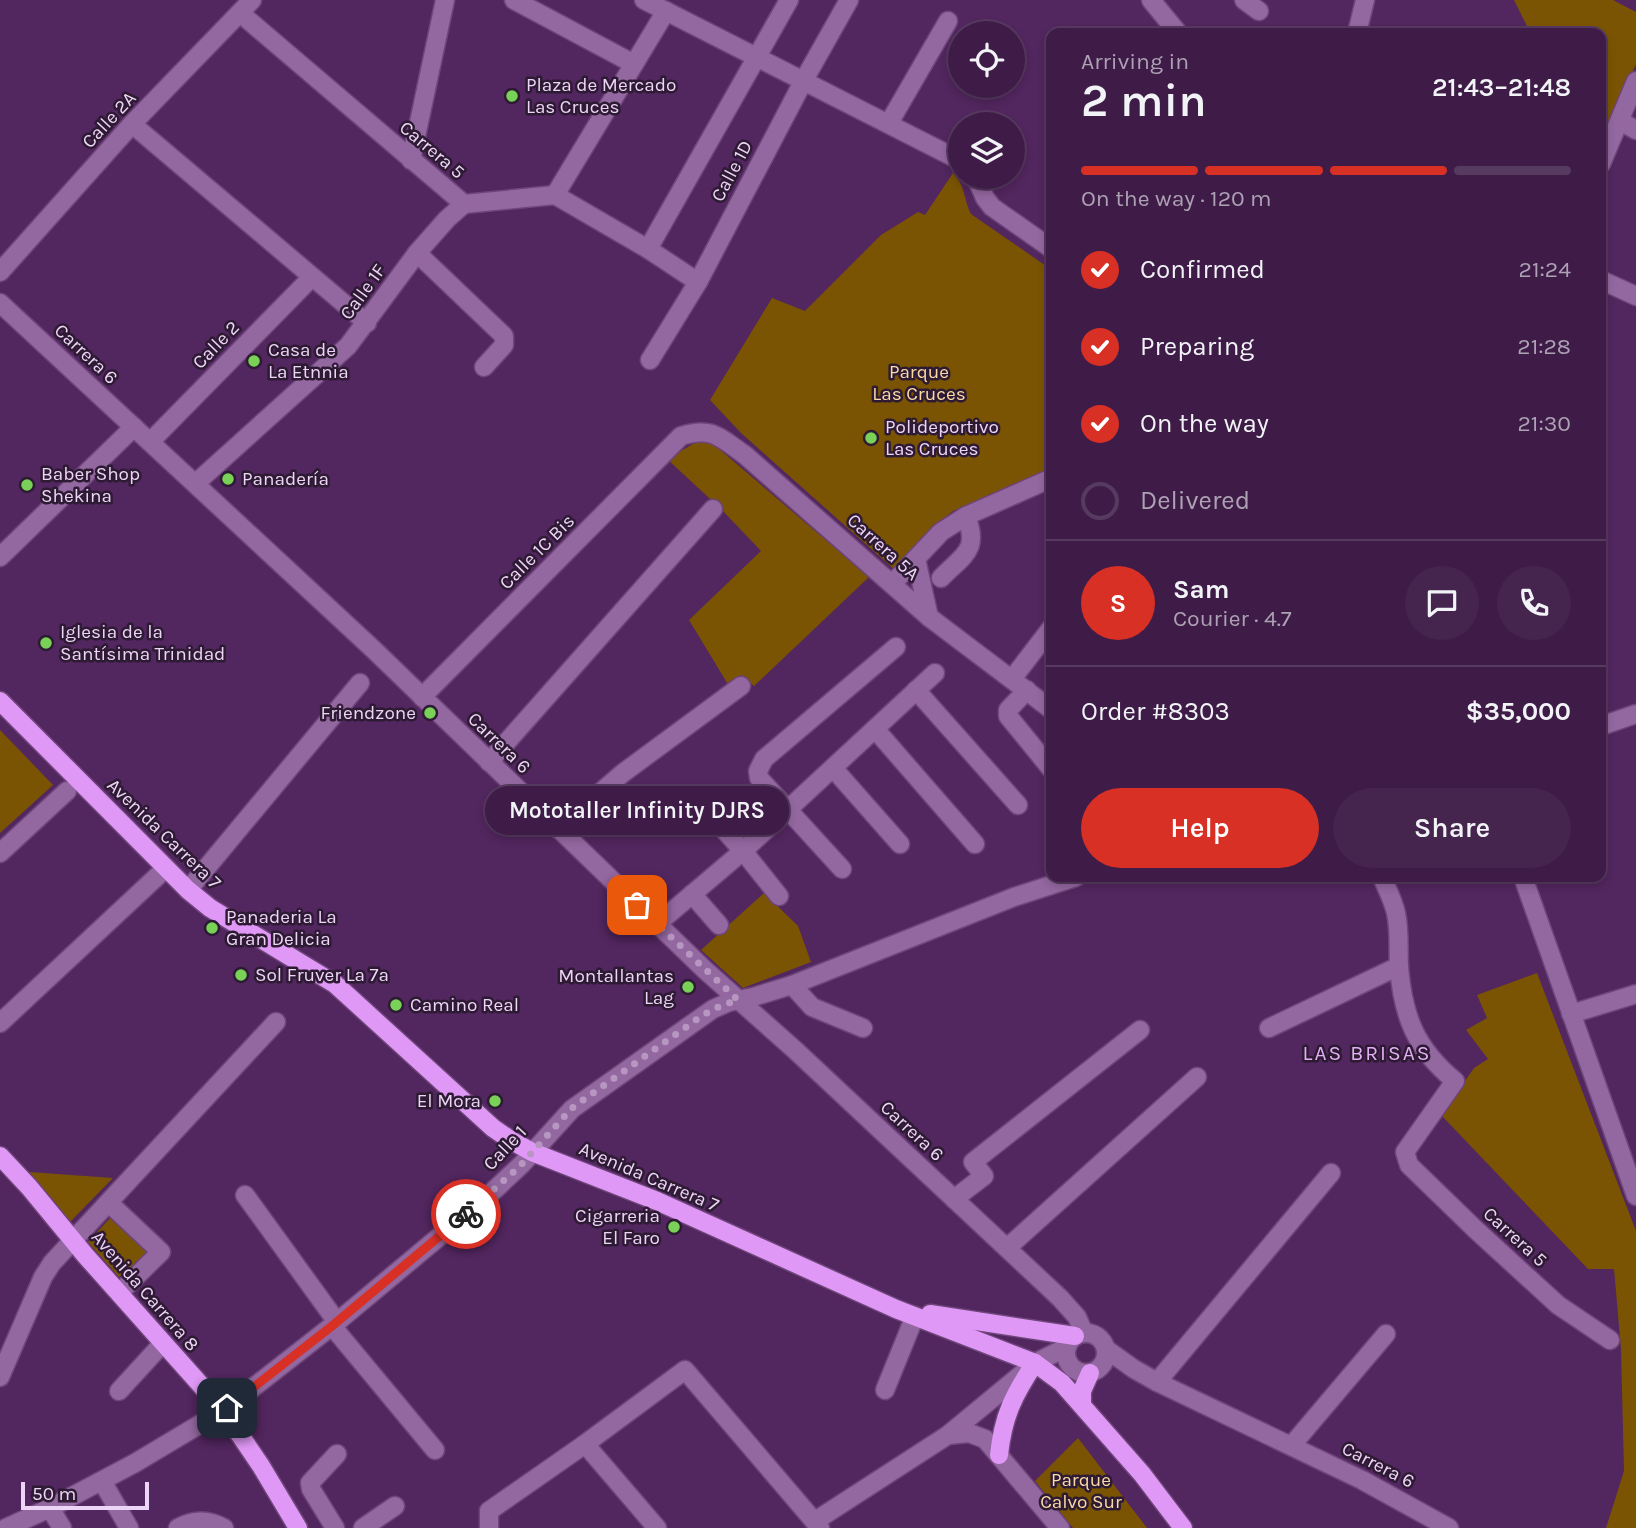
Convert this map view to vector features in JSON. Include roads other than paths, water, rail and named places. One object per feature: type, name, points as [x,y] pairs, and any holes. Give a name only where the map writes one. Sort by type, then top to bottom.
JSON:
[{"type":"main road","name":"Avenida Carrera 7","points":[[0,701],[188,890],[210,908],[335,984],[493,1128],[532,1152],[657,1201],[896,1308],[1035,1363],[1062,1383],[1082,1405],[1142,1474],[1184,1528]]},
{"type":"main road","name":"Avenida Carrera 8","points":[[0,1156],[223,1410],[299,1528]]},
{"type":"main road","points":[[896,1308],[1076,1339]]},
{"type":"main road","points":[[999,1455],[1004,1419],[1035,1363]]},
{"type":"main road","points":[[1082,1405],[1082,1391],[1095,1370]]},
{"type":"street","points":[[411,160],[445,0]]},
{"type":"street","points":[[514,0],[634,64]]},
{"type":"street","points":[[644,0],[948,154]]},
{"type":"street","points":[[648,249],[789,0]]},
{"type":"street","name":"Calle 1D","points":[[650,360],[698,282],[804,79],[849,0]]},
{"type":"street","points":[[1244,0],[1259,11]]},
{"type":"street","points":[[1358,28],[1365,0]]},
{"type":"street","points":[[1157,3],[1174,28]]},
{"type":"street","name":"Carrera 5","points":[[246,7],[411,160],[464,204],[555,195]]},
{"type":"street","name":"Calle 2A","points":[[0,272],[132,124],[246,7]]},
{"type":"street","points":[[666,11],[555,195],[648,249],[698,282]]},
{"type":"street","points":[[890,123],[948,21]]},
{"type":"street","points":[[1606,153],[1636,81]]},
{"type":"street","points":[[1620,121],[1636,130]]},
{"type":"street","points":[[132,124],[367,323]]},
{"type":"street","points":[[981,189],[992,207],[1046,245]]},
{"type":"street","name":"Calle 1F","points":[[196,483],[328,367],[367,323],[416,253],[464,204]]},
{"type":"street","points":[[416,253],[505,337],[504,345],[484,367]]},
{"type":"street","name":"Calle 2","points":[[150,442],[312,277]]},
{"type":"street","points":[[1606,282],[1636,296]]},
{"type":"street","name":"Carrera 6","points":[[0,303],[196,483],[657,925],[1069,1308],[1076,1339]]},
{"type":"street","points":[[0,556],[134,427]]},
{"type":"street","name":"Carrera 5A","points":[[681,436],[698,431],[713,433],[746,455],[929,617],[1046,705]]},
{"type":"street","name":"Calle 1C Bis","points":[[422,697],[681,436]]},
{"type":"street","points":[[892,584],[941,532],[966,516],[1046,481]]},
{"type":"street","points":[[489,762],[713,509]]},
{"type":"street","points":[[941,578],[970,548],[972,532],[966,516]]},
{"type":"street","points":[[916,559],[929,617]]},
{"type":"street","points":[[1012,679],[1046,635]]},
{"type":"street","points":[[842,869],[760,778],[758,771],[764,759],[896,648]]},
{"type":"street","points":[[657,925],[743,850],[934,673]]},
{"type":"street","points":[[188,890],[360,683]]},
{"type":"street","points":[[558,829],[623,773],[741,686]]},
{"type":"street","points":[[1027,690],[1007,710],[1008,716],[1046,763]]},
{"type":"street","points":[[916,691],[1018,805]]},
{"type":"street","points":[[1606,725],[1635,716]]},
{"type":"street","points":[[875,729],[975,844]]},
{"type":"street","points":[[833,768],[900,844]]},
{"type":"street","points":[[67,791],[66,779],[69,770]]},
{"type":"street","points":[[67,791],[92,793]]},
{"type":"street","points":[[0,853],[67,791]]},
{"type":"street","points":[[704,807],[743,850],[779,896]]},
{"type":"street","points":[[0,1023],[165,869]]},
{"type":"street","name":"Calle 1","points":[[6,1528],[102,1481],[223,1410],[335,1324],[488,1196],[572,1108],[703,1015],[722,1005],[792,985],[1060,882]]},
{"type":"street","points":[[1269,1028],[1399,966],[1396,913],[1384,882]]},
{"type":"street","points":[[1525,882],[1636,1196]]},
{"type":"street","points":[[692,894],[719,925]]},
{"type":"street","name":"Carrera 5","points":[[1399,966],[1411,1028],[1422,1048],[1437,1066],[1455,1081],[1405,1152],[1409,1165],[1558,1305],[1610,1340]]},
{"type":"street","points":[[792,985],[812,1007],[863,1028]]},
{"type":"street","points":[[1572,1014],[1636,994]]},
{"type":"street","points":[[2,1367],[47,1270],[276,1022]]},
{"type":"street","points":[[954,1199],[984,1176],[972,1162],[1140,1030]]},
{"type":"street","points":[[1006,1248],[1197,1077]]},
{"type":"street","points":[[1157,1382],[1331,1173]]},
{"type":"street","points":[[245,1195],[335,1324],[435,1450]]},
{"type":"street","points":[[109,1203],[161,1252],[118,1293]]},
{"type":"street","points":[[885,1390],[915,1316]]},
{"type":"street","points":[[1292,1446],[1386,1334]]},
{"type":"street","points":[[488,1523],[489,1511],[685,1370],[818,1525],[948,1435],[1035,1363],[1076,1339],[1096,1335],[1106,1349],[1107,1355],[1095,1370],[1078,1372],[1069,1364],[1066,1353],[1076,1339]]},
{"type":"street","points":[[118,1391],[163,1343]]},
{"type":"street","name":"Carrera 6","points":[[1106,1349],[1157,1382],[1387,1492],[1449,1528]]},
{"type":"street","name":"Carrera 6","points":[[1095,1370],[1134,1369]]},
{"type":"street","points":[[948,1435],[959,1433],[985,1439],[1060,1528]]},
{"type":"street","points":[[585,1444],[657,1528]]},
{"type":"street","points":[[335,1528],[310,1483],[337,1454]]},
{"type":"street","points":[[102,1481],[129,1528]]},
{"type":"street","points":[[363,1528],[396,1506]]},
{"type":"street","points":[[50,1508],[62,1528]]},
{"type":"street","points":[[178,1528],[202,1520],[224,1528]]},
{"type":"place","name":"Plaza de Mercado Las Cruces","points":[[512,96]]},
{"type":"place","name":"Casa de La Etnnia","points":[[254,361]]},
{"type":"place","name":"Polideportivo Las Cruces","points":[[871,438]]},
{"type":"place","name":"Panadería","points":[[228,479]]},
{"type":"place","name":"Baber Shop Shekina","points":[[27,485]]},
{"type":"place","name":"Iglesia de la Santísima Trinidad","points":[[46,643]]},
{"type":"place","name":"Friendzone","points":[[430,713]]},
{"type":"place","name":"Mototaller Infinity DJRS","points":[[637,905]]},
{"type":"place","name":"Panaderia La Gran Delicia","points":[[212,928]]},
{"type":"place","name":"Sol Fruver La 7a","points":[[241,975]]},
{"type":"place","name":"Montallantas Lag","points":[[688,987]]},
{"type":"place","name":"Camino Real","points":[[396,1005]]},
{"type":"place","name":"El Mora","points":[[495,1101]]},
{"type":"place","name":"Cigarreria El Faro","points":[[674,1227]]},
{"type":"district","name":"LAS BRISAS","points":[[1367,1053]]},
{"type":"park label","name":"Parque Las Cruces","points":[[919,383]]},
{"type":"park label","name":"Parque Calvo Sur","points":[[1081,1491]]}]
